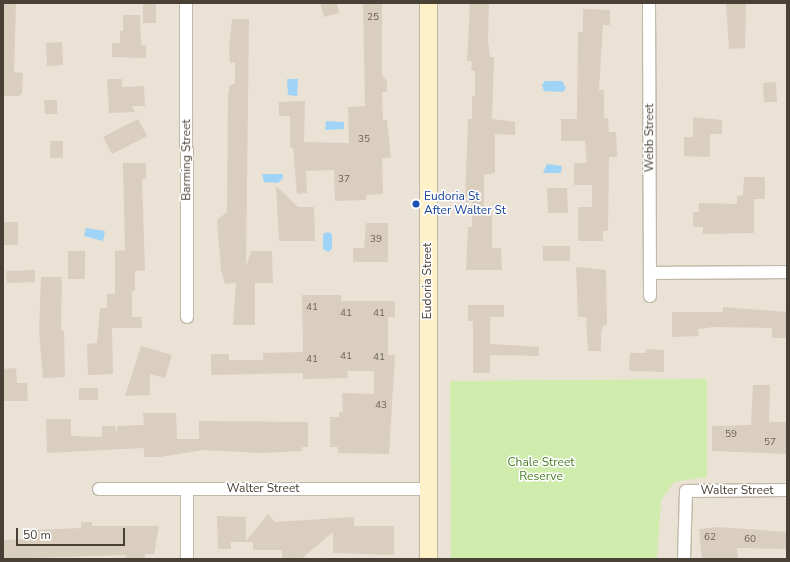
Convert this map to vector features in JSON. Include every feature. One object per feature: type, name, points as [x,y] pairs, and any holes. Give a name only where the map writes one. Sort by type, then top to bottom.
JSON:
[{"type":"main road","name":"Eudoria Street","points":[[428,3],[428,559]]},
{"type":"street","name":"Barming Street","points":[[186,3],[187,317]]},
{"type":"street","name":"Webb Street","points":[[649,3],[650,296]]},
{"type":"street","points":[[650,273],[787,272]]},
{"type":"street","name":"Walter Street","points":[[99,490],[428,489]]},
{"type":"street","points":[[187,490],[187,559]]},
{"type":"street","name":"Walter Street","points":[[684,559],[686,491],[787,490]]},
{"type":"shaded area","points":[[3,3],[787,3],[787,559],[3,559]]},
{"type":"green space","name":"Chale Street Reserve","points":[[707,379],[707,477],[674,482],[661,500],[657,559],[451,559],[450,381]]},
{"type":"water","points":[[287,79],[298,79],[297,96],[288,95]]},
{"type":"water","points":[[545,81],[562,81],[566,88],[563,92],[544,91],[542,85]]},
{"type":"water","points":[[326,121],[344,122],[344,129],[325,130]]},
{"type":"water","points":[[547,164],[562,166],[561,173],[543,173]]},
{"type":"water","points":[[262,174],[283,174],[283,178],[278,183],[264,182]]},
{"type":"water","points":[[86,228],[105,231],[103,241],[84,236]]},
{"type":"water","points":[[328,232],[332,234],[332,249],[328,252],[323,249],[323,234]]},
{"type":"building","points":[[3,3],[16,3],[14,72],[23,73],[22,93],[19,96],[3,96]]},
{"type":"building","points":[[143,3],[156,3],[156,23],[143,23]]},
{"type":"building","points":[[320,3],[337,3],[339,13],[324,17]]},
{"type":"building","points":[[363,3],[382,3],[382,75],[387,81],[387,92],[382,92],[383,120],[387,120],[391,158],[382,158],[383,194],[366,195],[366,200],[335,201],[334,170],[306,171],[307,193],[297,194],[293,148],[290,148],[290,116],[279,116],[279,102],[305,101],[304,142],[349,143],[348,107],[365,106]]},
{"type":"building","points":[[470,3],[489,3],[488,40],[490,57],[494,57],[492,119],[515,122],[515,135],[495,134],[495,173],[484,175],[484,213],[492,213],[492,248],[501,248],[502,270],[466,270],[468,227],[472,227],[472,202],[465,202],[468,119],[472,119],[472,96],[475,96],[475,71],[471,70],[472,61],[467,61]]},
{"type":"building","points":[[726,3],[746,3],[745,48],[729,49]]},
{"type":"building","points":[[583,9],[610,10],[610,25],[603,25],[599,90],[604,90],[604,118],[608,118],[609,132],[616,132],[617,157],[609,157],[608,231],[603,231],[603,241],[578,241],[578,207],[592,207],[592,185],[574,185],[574,163],[587,163],[585,141],[561,141],[561,119],[577,119],[578,32],[583,32]]},
{"type":"building","points":[[123,15],[140,15],[141,45],[146,45],[146,58],[112,57],[112,43],[120,43],[120,31],[123,31]]},
{"type":"building","points":[[232,19],[249,19],[246,267],[251,251],[272,251],[273,283],[255,283],[255,325],[233,325],[236,283],[225,284],[221,270],[217,220],[227,212],[228,95],[230,85],[235,84],[235,62],[230,63],[229,50]]},
{"type":"building","points":[[62,42],[63,65],[47,66],[46,43]]},
{"type":"building","points":[[107,79],[122,79],[122,87],[144,86],[145,106],[132,106],[135,112],[109,113]]},
{"type":"building","points":[[776,82],[777,102],[764,102],[763,83]]},
{"type":"building","points":[[44,100],[57,100],[57,114],[45,114]]},
{"type":"building","points":[[693,117],[722,120],[722,134],[710,134],[710,157],[684,156],[684,137],[693,137]]},
{"type":"building","points":[[138,119],[147,136],[112,154],[103,137]]},
{"type":"building","points":[[50,141],[63,141],[63,158],[50,158]]},
{"type":"building","points":[[123,163],[146,163],[146,179],[142,179],[145,270],[135,271],[135,291],[132,291],[132,317],[142,317],[142,328],[112,328],[113,374],[88,375],[87,344],[97,343],[100,308],[107,308],[107,294],[115,294],[115,251],[125,250]]},
{"type":"building","points":[[744,177],[765,177],[765,199],[754,199],[754,233],[703,234],[703,227],[693,227],[693,212],[699,212],[699,203],[737,204],[737,196],[743,195]]},
{"type":"building","points":[[276,186],[298,207],[314,207],[315,241],[279,241]]},
{"type":"building","points":[[547,188],[567,188],[568,213],[548,213]]},
{"type":"building","points":[[3,222],[18,222],[18,245],[3,245]]},
{"type":"building","points":[[366,223],[388,223],[388,262],[353,262],[353,248],[364,248]]},
{"type":"building","points":[[543,246],[570,246],[570,261],[543,261]]},
{"type":"building","points":[[68,251],[85,251],[85,279],[68,279]]},
{"type":"building","points":[[576,267],[606,270],[607,325],[603,326],[601,333],[601,351],[588,351],[586,317],[578,317]]},
{"type":"building","points":[[35,270],[35,282],[7,283],[6,271]]},
{"type":"building","points":[[41,277],[62,277],[61,330],[64,330],[65,377],[43,378],[39,330]]},
{"type":"building","points":[[302,295],[341,295],[341,301],[395,301],[395,317],[388,317],[388,355],[395,355],[389,454],[338,453],[338,447],[330,447],[330,417],[339,417],[339,412],[343,412],[342,393],[374,394],[374,371],[347,371],[348,378],[303,379],[303,373],[211,375],[211,354],[229,354],[229,360],[263,360],[263,353],[303,352]]},
{"type":"building","points":[[468,305],[504,305],[504,317],[490,317],[490,344],[539,347],[539,356],[490,355],[490,373],[473,373],[473,321],[468,321]]},
{"type":"building","points":[[723,307],[787,312],[787,338],[772,338],[772,328],[714,327],[698,329],[699,336],[672,337],[672,312],[723,312]]},
{"type":"building","points":[[141,346],[172,355],[165,378],[150,374],[150,395],[125,396]]},
{"type":"building","points":[[646,349],[664,350],[664,372],[629,371],[630,353],[646,353]]},
{"type":"building","points":[[16,368],[17,383],[27,383],[28,401],[3,401],[3,369]]},
{"type":"building","points":[[753,385],[770,385],[769,422],[786,422],[787,454],[712,451],[712,426],[751,425]]},
{"type":"building","points":[[79,388],[98,388],[98,400],[79,400]]},
{"type":"building","points":[[143,413],[176,413],[177,439],[199,439],[199,421],[308,422],[308,447],[302,447],[302,451],[262,453],[203,450],[160,457],[144,457],[144,448],[47,453],[46,419],[71,419],[71,436],[102,437],[102,426],[115,426],[116,432],[118,426],[144,425]]},
{"type":"building","points":[[268,514],[275,522],[354,517],[354,526],[394,526],[394,555],[333,553],[333,532],[301,559],[282,559],[282,550],[253,550],[253,542],[231,542],[231,549],[218,549],[217,516],[246,517],[246,541]]},
{"type":"building","points":[[81,522],[92,522],[92,526],[159,526],[154,554],[145,554],[145,559],[126,559],[126,555],[3,559],[3,540],[37,539],[37,530],[81,528]]},
{"type":"building","points":[[718,527],[787,532],[787,549],[737,548],[738,559],[702,559],[699,529]]},
{"type":"place","name":"Eudoria St After Walter St","points":[[416,204]]}]
